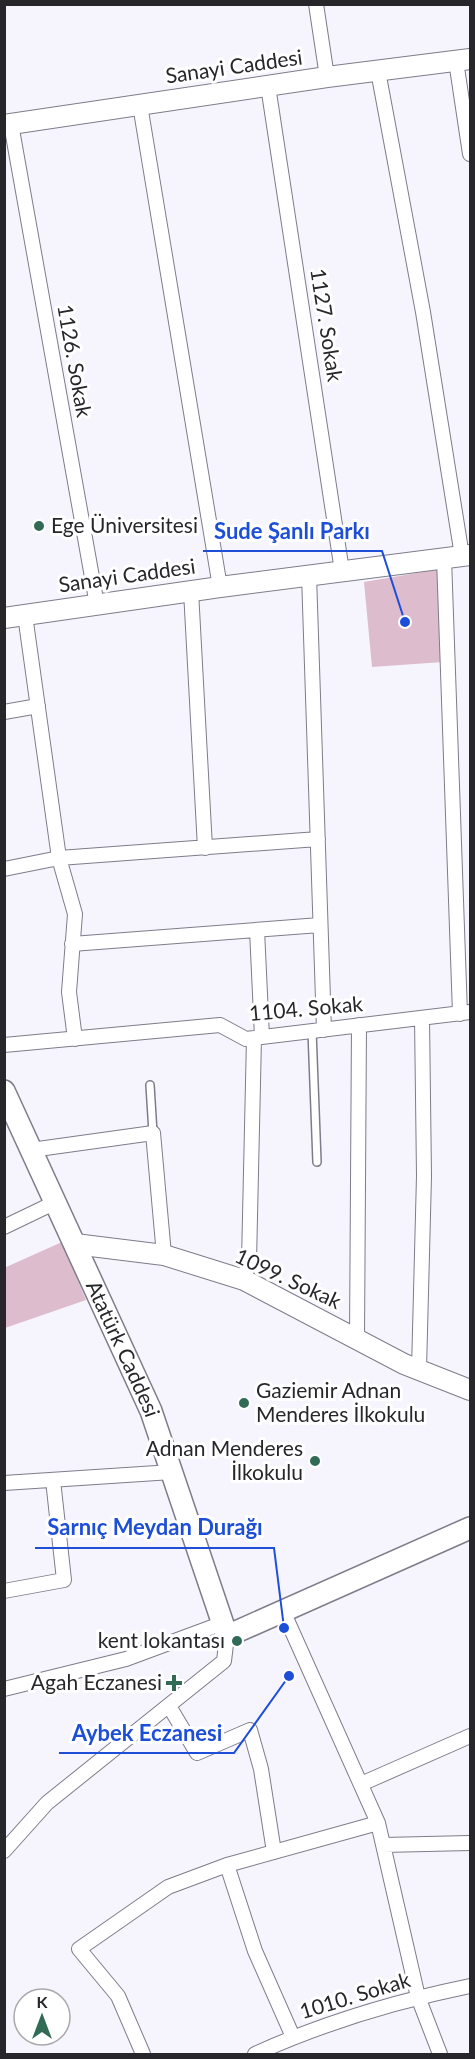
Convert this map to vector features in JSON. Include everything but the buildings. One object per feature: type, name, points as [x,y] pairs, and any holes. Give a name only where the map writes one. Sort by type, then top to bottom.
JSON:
[{"type":"main road","name":"Atatürk Caddesi","points":[[4,1091],[151,1411],[225,1629]]},
{"type":"main road","points":[[225,1629],[283,1611],[471,1528]]},
{"type":"street","points":[[316,4],[327,77]]},
{"type":"street","points":[[463,60],[471,154]]},
{"type":"street","name":"Sanayi Caddesi","points":[[8,125],[327,77],[463,60]]},
{"type":"street","points":[[378,71],[423,312],[459,556],[465,1013]]},
{"type":"street","name":"1127. Sokak","points":[[268,86],[342,571]]},
{"type":"street","points":[[140,105],[220,587]]},
{"type":"street","name":"1126. Sokak","points":[[8,125],[97,605]]},
{"type":"street","name":"Sanayi Caddesi","points":[[4,618],[459,556]]},
{"type":"street","points":[[309,575],[320,925],[318,1030]]},
{"type":"street","points":[[190,591],[205,848]]},
{"type":"street","points":[[25,615],[59,858],[75,914],[69,992],[75,1039]]},
{"type":"street","points":[[4,712],[38,706]]},
{"type":"street","points":[[4,869],[59,858],[318,839]]},
{"type":"street","points":[[72,944],[320,925]]},
{"type":"street","points":[[244,1280],[249,1261],[258,1038],[256,930]]},
{"type":"street","name":"1104. Sokak","points":[[4,1045],[220,1025],[246,1039],[465,1013]]},
{"type":"street","points":[[419,1370],[424,1176],[422,1018]]},
{"type":"street","points":[[357,1339],[359,1025]]},
{"type":"street","points":[[32,1150],[153,1133],[164,1255]]},
{"type":"street","points":[[4,1227],[56,1202]]},
{"type":"street","name":"1099. Sokak","points":[[75,1244],[164,1255],[244,1280],[419,1370],[471,1390]]},
{"type":"street","points":[[4,1482],[172,1472]]},
{"type":"street","points":[[4,1592],[64,1580],[53,1480]]},
{"type":"street","points":[[283,1611],[378,1823],[418,1997],[440,2055]]},
{"type":"street","points":[[4,1689],[126,1659],[225,1629],[224,1661],[47,1803],[4,1851]]},
{"type":"street","points":[[169,1706],[197,1753],[250,1730],[261,1769],[273,1852]]},
{"type":"street","points":[[361,1784],[471,1736]]},
{"type":"street","points":[[143,2055],[118,1996],[79,1949],[168,1887],[228,1865],[378,1823]]},
{"type":"street","points":[[383,1845],[471,1843]]},
{"type":"street","points":[[228,1865],[255,1951],[293,2037]]},
{"type":"street","name":"1010. Sokak","points":[[255,2055],[293,2037],[418,1997],[471,1986]]},
{"type":"lane","points":[[317,1162],[318,1030]]},
{"type":"lane","points":[[150,1085],[153,1133]]},
{"type":"shaded area","points":[[440,569],[443,662],[372,667],[364,582]]},
{"type":"shaded area","points":[[62,1242],[86,1300],[5,1328],[4,1268]]},
{"type":"place","name":"Ege Üniversitesi","points":[[39,526]]},
{"type":"place","name":"Sude Şanlı Parkı","points":[[405,622]]},
{"type":"place","name":"Gaziemir Adnan Menderes İlkokulu","points":[[244,1403]]},
{"type":"place","name":"Adnan Menderes İlkokulu","points":[[315,1461]]},
{"type":"place","name":"Sarnıç Meydan Durağı","points":[[284,1628]]},
{"type":"place","name":"kent lokantası","points":[[237,1641]]},
{"type":"place","name":"Aybek Eczanesi","points":[[289,1676]]},
{"type":"place","name":"Agah Eczanesi","points":[[174,1683]]}]
